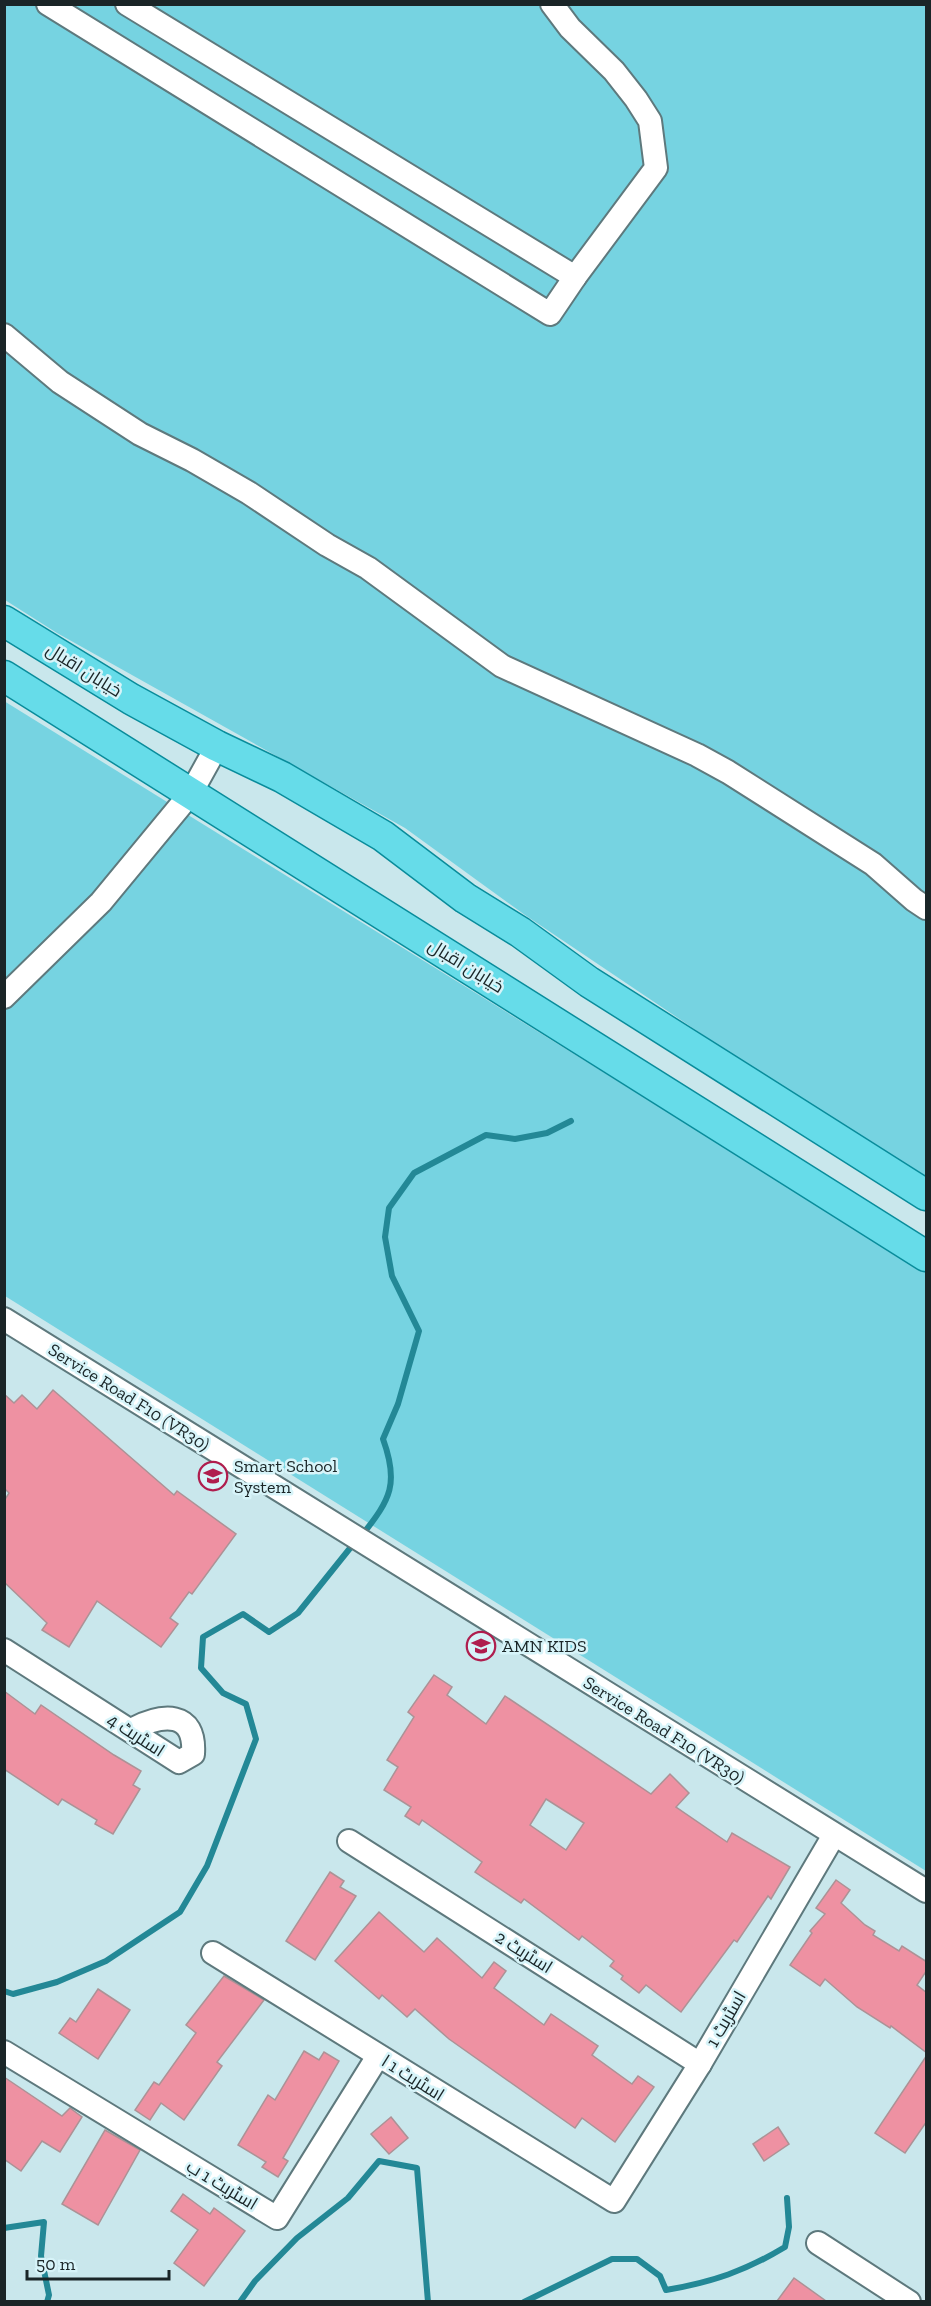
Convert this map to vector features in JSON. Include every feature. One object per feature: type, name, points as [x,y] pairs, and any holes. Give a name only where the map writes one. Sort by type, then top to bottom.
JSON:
[{"type":"main road","name":"خیابان اقبال","points":[[4,621],[131,699],[217,746],[282,777],[383,836],[465,897],[520,932],[589,981],[927,1195]]},
{"type":"main road","name":"خیابان اقبال","points":[[4,676],[927,1256]]},
{"type":"street","points":[[48,4],[549,315],[574,277],[656,168],[650,120],[615,71],[570,28],[552,4]]},
{"type":"street","points":[[127,4],[574,277]]},
{"type":"street","points":[[4,335],[60,382],[106,413],[249,493],[327,545],[368,568],[502,666],[697,755],[728,772],[873,864],[914,900],[927,908]]},
{"type":"street","points":[[4,997],[101,902],[191,793],[217,746]]},
{"type":"street","name":"Service Road F10 (VR30)","points":[[4,1319],[927,1892]]},
{"type":"street","name":"اسٹریٹ 4","points":[[4,1650],[178,1762],[193,1755],[194,1742],[190,1733],[186,1725],[175,1718],[151,1720],[133,1729]]},
{"type":"street","name":"اسٹریٹ 1","points":[[614,2201],[700,2064],[834,1835]]},
{"type":"street","name":"اسٹریٹ 2","points":[[349,1840],[700,2064]]},
{"type":"street","name":"اسٹریٹ 1 ا","points":[[213,1953],[614,2201]]},
{"type":"street","name":"اسٹریٹ 1 ب","points":[[4,2052],[277,2218],[378,2056]]},
{"type":"street","points":[[818,2243],[909,2301]]},
{"type":"shaded area","points":[[4,5],[926,5],[926,1181],[828,1119],[525,915],[405,828],[57,633],[5,600]]},
{"type":"shaded area","points":[[4,701],[926,1272],[926,1871],[5,1296]]},
{"type":"building","points":[[53,1390],[174,1495],[177,1491],[236,1534],[192,1594],[189,1592],[170,1618],[178,1624],[161,1647],[97,1601],[69,1647],[42,1630],[47,1623],[4,1582],[4,1501],[9,1493],[4,1488],[4,1394],[14,1403],[22,1395],[37,1409]]},
{"type":"building","points":[[434,1675],[452,1687],[447,1695],[486,1724],[505,1696],[651,1794],[670,1774],[689,1793],[676,1807],[727,1842],[732,1833],[790,1867],[771,1899],[768,1896],[737,1942],[734,1940],[681,2012],[646,1985],[639,1993],[621,1979],[623,1976],[610,1966],[614,1961],[582,1936],[579,1940],[524,1899],[521,1903],[475,1872],[482,1862],[422,1820],[419,1825],[405,1816],[411,1807],[384,1790],[398,1767],[387,1760],[414,1717],[408,1712]],"holes":[[[546,1799],[584,1823],[566,1850],[530,1825]]]},
{"type":"building","points":[[4,1691],[35,1714],[41,1705],[141,1771],[133,1785],[140,1789],[113,1834],[95,1824],[97,1820],[62,1799],[58,1805],[4,1769]]},
{"type":"building","points":[[330,1872],[344,1881],[340,1887],[356,1896],[315,1960],[286,1941]]},
{"type":"building","points":[[836,1880],[850,1890],[841,1903],[875,1931],[873,1935],[899,1951],[902,1946],[927,1962],[927,1970],[917,1985],[927,1993],[927,2053],[891,2026],[890,2028],[857,2007],[825,1979],[820,1986],[790,1965],[812,1933],[810,1931],[825,1914],[816,1908]]},
{"type":"building","points":[[379,1912],[424,1952],[437,1938],[482,1978],[494,1962],[506,1971],[494,1988],[544,2025],[551,2014],[598,2046],[592,2055],[632,2084],[638,2076],[654,2087],[615,2142],[582,2118],[575,2128],[449,2039],[415,2009],[407,2017],[382,1995],[379,1999],[335,1961]]},
{"type":"building","points":[[224,1976],[264,2000],[217,2062],[222,2066],[184,2120],[161,2103],[150,2120],[135,2110],[154,2082],[159,2085],[196,2033],[186,2025]]},
{"type":"building","points":[[98,1989],[130,2010],[98,2059],[59,2033],[70,2018],[76,2022]]},
{"type":"building","points":[[304,2051],[319,2060],[324,2052],[339,2061],[283,2158],[288,2161],[278,2177],[262,2167],[266,2162],[238,2145],[268,2095],[275,2100]]},
{"type":"building","points":[[927,2055],[927,2121],[905,2153],[875,2133]]},
{"type":"building","points":[[4,2077],[62,2116],[70,2108],[82,2117],[60,2152],[42,2141],[21,2171],[4,2159]]},
{"type":"building","points":[[391,2117],[408,2138],[389,2154],[371,2134]]},
{"type":"building","points":[[778,2127],[789,2144],[764,2161],[753,2144]]},
{"type":"building","points":[[105,2130],[140,2150],[98,2225],[62,2204]]},
{"type":"building","points":[[183,2194],[210,2214],[214,2208],[245,2231],[204,2286],[174,2263],[198,2230],[171,2211]]},
{"type":"building","points":[[794,2278],[826,2301],[777,2301]]},
{"type":"waterway","points":[[362,1535],[380,1511],[389,1490],[391,1468],[383,1439],[398,1404],[419,1331],[392,1276],[385,1237],[389,1208],[414,1173],[486,1135],[515,1139],[547,1133],[571,1121]]},
{"type":"waterway","points":[[4,1991],[13,1994],[57,1982],[106,1961],[180,1912],[207,1866],[256,1739],[246,1704],[223,1693],[201,1668],[203,1637],[243,1614],[269,1632],[298,1613],[355,1542]]},
{"type":"waterway","points":[[240,2302],[255,2281],[297,2238],[348,2198],[379,2161],[417,2168],[428,2302]]},
{"type":"waterway","points":[[524,2302],[612,2259],[637,2259],[660,2276],[666,2290],[714,2279],[742,2269],[785,2247],[789,2227],[787,2198]]},
{"type":"waterway","points":[[4,2228],[44,2222],[41,2256],[49,2295],[47,2302]]},
{"type":"place","name":"Smart School System","points":[[213,1476]]},
{"type":"place","name":"AMN KIDS","points":[[481,1646]]}]
